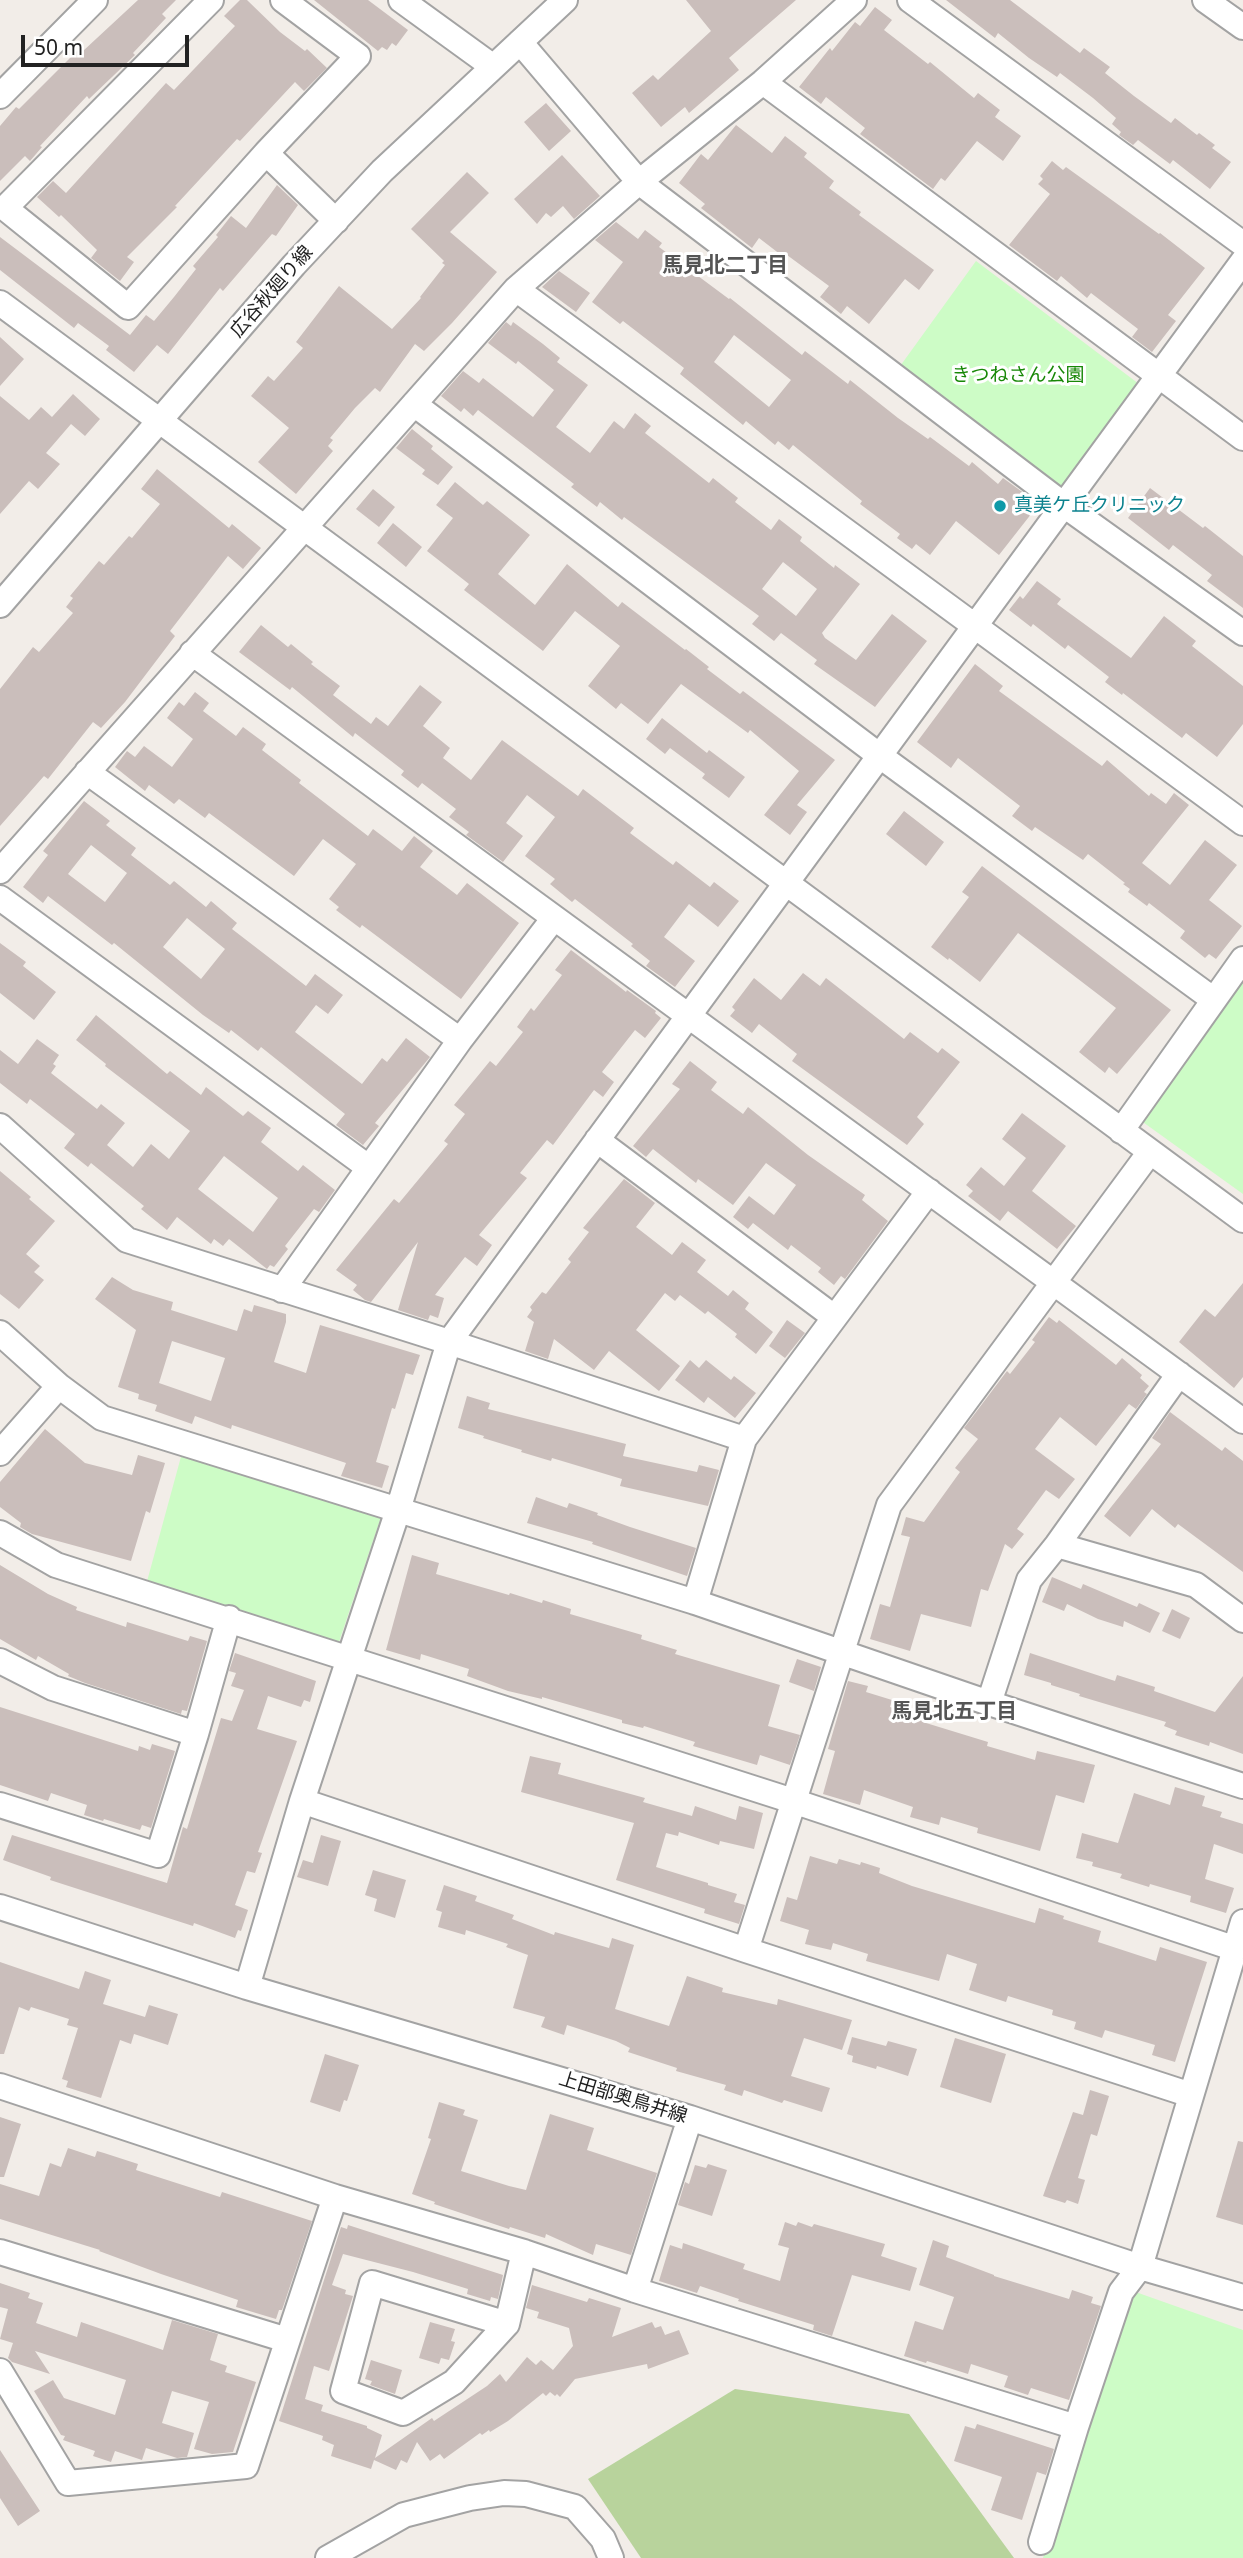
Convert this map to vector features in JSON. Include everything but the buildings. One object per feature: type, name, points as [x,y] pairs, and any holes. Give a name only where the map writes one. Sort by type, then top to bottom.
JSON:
[{"type":"street","points":[[0,96],[95,0]]},
{"type":"street","points":[[211,0],[5,208],[128,307],[265,153],[358,57],[291,2]]},
{"type":"street","points":[[401,0],[492,66]]},
{"type":"street","name":"広谷秋廻り線","points":[[0,605],[294,265],[382,171],[565,0]]},
{"type":"street","points":[[0,871],[516,289],[639,182],[763,82],[854,0]]},
{"type":"street","points":[[910,0],[1243,244]]},
{"type":"street","points":[[1205,0],[1243,27]]},
{"type":"street","points":[[520,42],[639,182],[1064,505],[1243,633]]},
{"type":"street","points":[[763,82],[1243,439]]},
{"type":"street","points":[[265,153],[336,221]]},
{"type":"street","points":[[247,1987],[302,1801],[398,1510],[449,1342],[1243,261]]},
{"type":"street","points":[[516,289],[1243,823]]},
{"type":"street","points":[[4,314],[159,421],[1243,1220]]},
{"type":"street","points":[[414,404],[880,756],[1214,1000]]},
{"type":"street","points":[[192,653],[1243,1421]]},
{"type":"street","points":[[87,772],[460,1040]]},
{"type":"street","points":[[0,898],[368,1167]]},
{"type":"street","points":[[282,1290],[460,1040],[554,918]]},
{"type":"street","points":[[1121,1131],[1243,959]]},
{"type":"street","points":[[0,1126],[127,1240],[744,1439]]},
{"type":"street","points":[[597,1140],[834,1317]]},
{"type":"street","points":[[746,1950],[889,1506],[1150,1152]]},
{"type":"street","points":[[695,1602],[744,1439],[929,1191]]},
{"type":"street","points":[[0,1333],[59,1386],[102,1418],[695,1602],[840,1653],[1243,1786]]},
{"type":"street","points":[[989,1703],[1029,1580],[1058,1545],[1179,1374]]},
{"type":"street","points":[[0,1453],[59,1386]]},
{"type":"street","points":[[0,1533],[56,1564],[793,1801],[1236,1949]]},
{"type":"street","points":[[1058,1545],[1196,1586],[1243,1620]]},
{"type":"street","points":[[0,1805],[158,1855],[197,1734],[229,1618]]},
{"type":"street","points":[[0,1661],[53,1688],[197,1734]]},
{"type":"street","points":[[302,1801],[1191,2095]]},
{"type":"street","name":"上田部奥鳥井線","points":[[0,1907],[247,1987],[690,2118],[1140,2267],[1243,2297]]},
{"type":"street","points":[[1041,2542],[1121,2292],[1140,2267],[1243,1922]]},
{"type":"street","points":[[0,2086],[335,2197],[524,2252],[635,2290],[1076,2427]]},
{"type":"street","points":[[635,2290],[690,2118]]},
{"type":"street","points":[[0,2371],[68,2483],[246,2466],[335,2197]]},
{"type":"street","points":[[0,2252],[287,2340]]},
{"type":"street","points":[[507,2324],[372,2283],[343,2391],[404,2413],[454,2382],[507,2324],[524,2252]]},
{"type":"street","points":[[328,2558],[404,2515],[470,2498],[504,2493],[526,2494],[575,2507],[603,2539],[611,2558]]},
{"type":"green space","name":"きつねさん公園","points":[[976,261],[1139,384],[1062,491],[898,369]]},
{"type":"green space","points":[[1243,978],[1243,1194],[1140,1120]]},
{"type":"green space","points":[[182,1453],[381,1517],[338,1645],[146,1585]]},
{"type":"green space","points":[[1130,2290],[1243,2330],[1243,2558],[1043,2558]]},
{"type":"green space","points":[[735,2389],[909,2414],[1014,2558],[641,2558],[588,2479]]},
{"type":"place","name":"真美ケ丘クリニック","points":[[1000,506]]},
{"type":"district","name":"馬見北二丁目","points":[[725,266]]},
{"type":"district","name":"馬見北五丁目","points":[[954,1712]]}]
